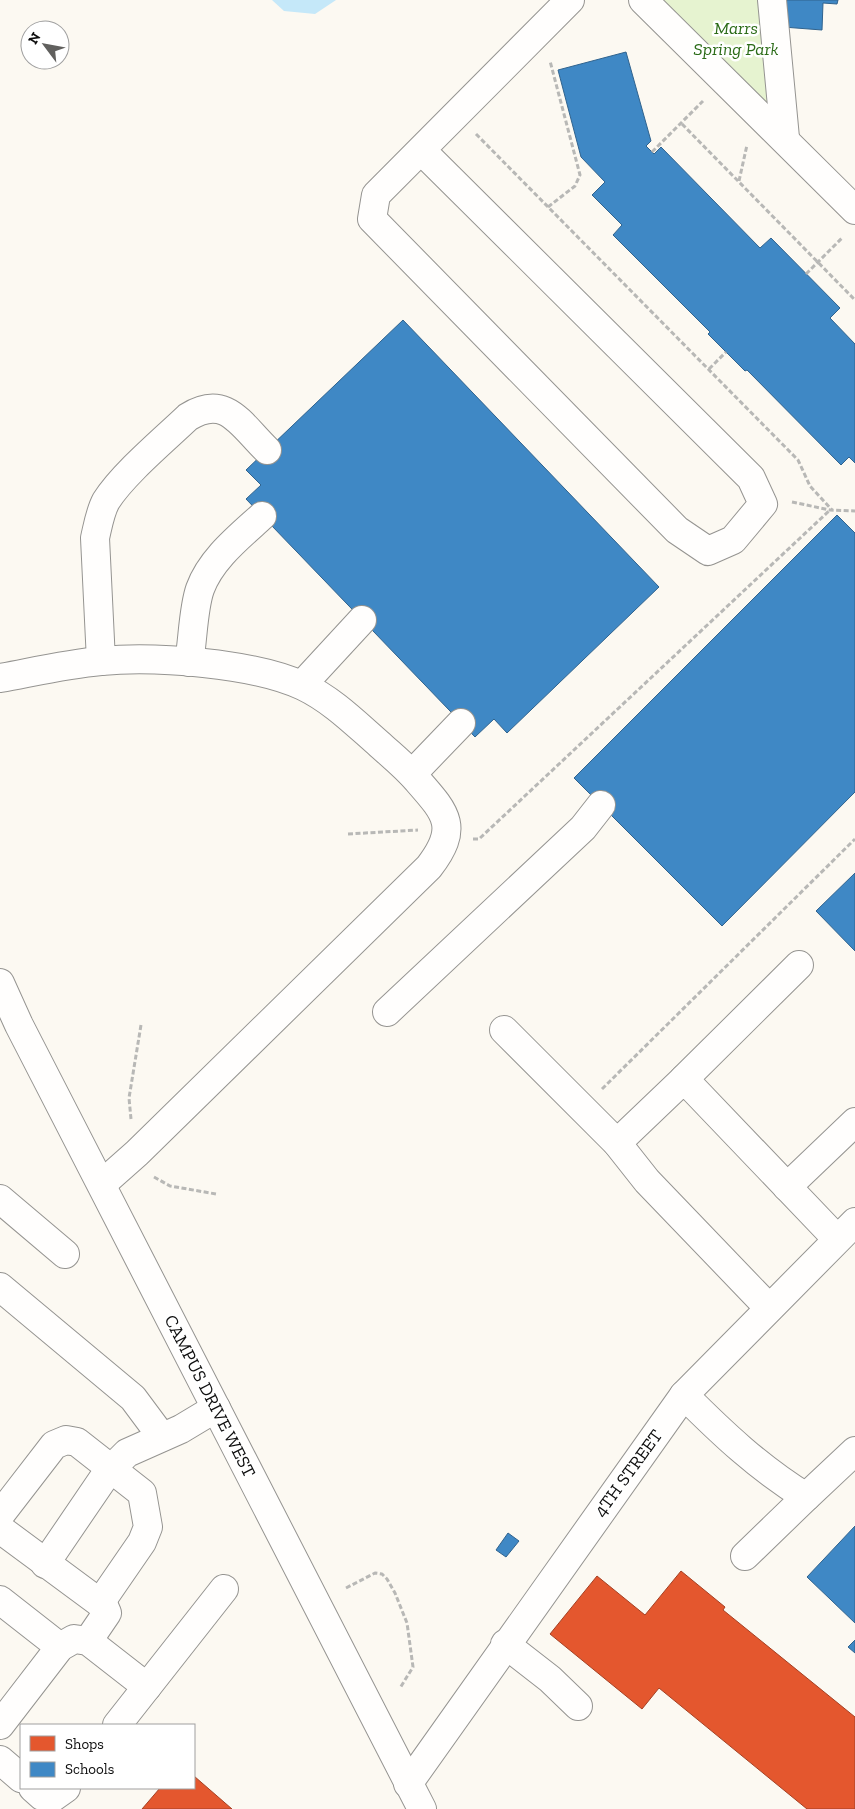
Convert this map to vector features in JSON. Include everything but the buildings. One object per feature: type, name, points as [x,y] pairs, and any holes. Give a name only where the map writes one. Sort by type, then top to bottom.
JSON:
[{"type":"street","points":[[421,150],[751,478],[763,504],[733,540],[708,551],[670,523],[400,250],[372,219],[376,195],[570,0]]},
{"type":"street","points":[[644,0],[785,138],[855,210]]},
{"type":"street","points":[[772,0],[785,138]]},
{"type":"street","points":[[100,661],[95,538],[99,518],[106,500],[188,416],[199,410],[212,407],[224,409],[267,450]]},
{"type":"street","points":[[189,662],[199,591],[207,573],[221,555],[262,516]]},
{"type":"street","points":[[302,685],[362,620]]},
{"type":"street","points":[[0,678],[100,661],[143,660],[189,662],[235,668],[302,685],[327,699],[345,713],[412,774],[439,805],[444,814],[446,834],[437,856],[422,874],[138,1153],[102,1184]]},
{"type":"street","points":[[412,774],[461,723]]},
{"type":"street","points":[[387,1012],[583,828],[601,805]]},
{"type":"street","points":[[617,1143],[799,965]]},
{"type":"street","name":"CAMPUS DRIVE WEST","points":[[0,984],[19,1025],[422,1809]]},
{"type":"street","points":[[504,1030],[617,1143],[647,1181],[769,1308]]},
{"type":"street","points":[[684,1079],[787,1187],[846,1231]]},
{"type":"street","points":[[787,1187],[855,1122]]},
{"type":"street","points":[[0,1200],[65,1254]]},
{"type":"street","name":"4TH STREET","points":[[408,1784],[431,1748],[684,1395],[846,1231]]},
{"type":"street","points":[[0,1287],[133,1398],[162,1437]]},
{"type":"street","points":[[684,1395],[746,1455],[772,1476],[806,1496]]},
{"type":"street","points":[[45,1564],[112,1468],[127,1453],[162,1437],[216,1408]]},
{"type":"street","points":[[0,1515],[54,1445],[66,1440],[77,1442],[142,1493],[148,1527],[142,1542],[100,1603]]},
{"type":"street","points":[[745,1556],[855,1451]]},
{"type":"street","points":[[0,1529],[104,1606],[106,1613],[88,1641]]},
{"type":"street","points":[[118,1724],[224,1590]]},
{"type":"street","points":[[0,1600],[60,1647]]},
{"type":"street","points":[[0,1725],[60,1647],[74,1639],[88,1641],[148,1687]]},
{"type":"street","points":[[505,1644],[550,1679],[578,1706]]},
{"type":"street","points":[[0,1760],[20,1777]]},
{"type":"street","points":[[34,1789],[42,1796],[52,1798],[65,1789]]},
{"type":"path","points":[[548,207],[575,186],[580,176],[549,57]]},
{"type":"path","points":[[652,152],[704,102]]},
{"type":"path","points":[[456,114],[798,460],[810,486],[831,510]]},
{"type":"path","points":[[682,124],[855,300]]},
{"type":"path","points":[[739,182],[747,145]]},
{"type":"path","points":[[806,274],[842,238]]},
{"type":"path","points":[[708,369],[726,352]]},
{"type":"path","points":[[759,497],[831,510],[855,511]]},
{"type":"path","points":[[470,838],[479,839],[831,510]]},
{"type":"path","points":[[348,834],[420,830]]},
{"type":"path","points":[[582,1108],[855,839]]},
{"type":"path","points":[[132,1127],[129,1098],[141,1025]]},
{"type":"path","points":[[153,1176],[170,1186],[216,1194]]},
{"type":"path","points":[[346,1588],[376,1573],[382,1574],[387,1579],[395,1593],[408,1623],[413,1667],[400,1688]]},
{"type":"green space","name":"Marrs Spring Park","points":[[644,0],[772,0],[785,138]]},
{"type":"water","points":[[272,0],[336,0],[315,14],[284,11]]}]
